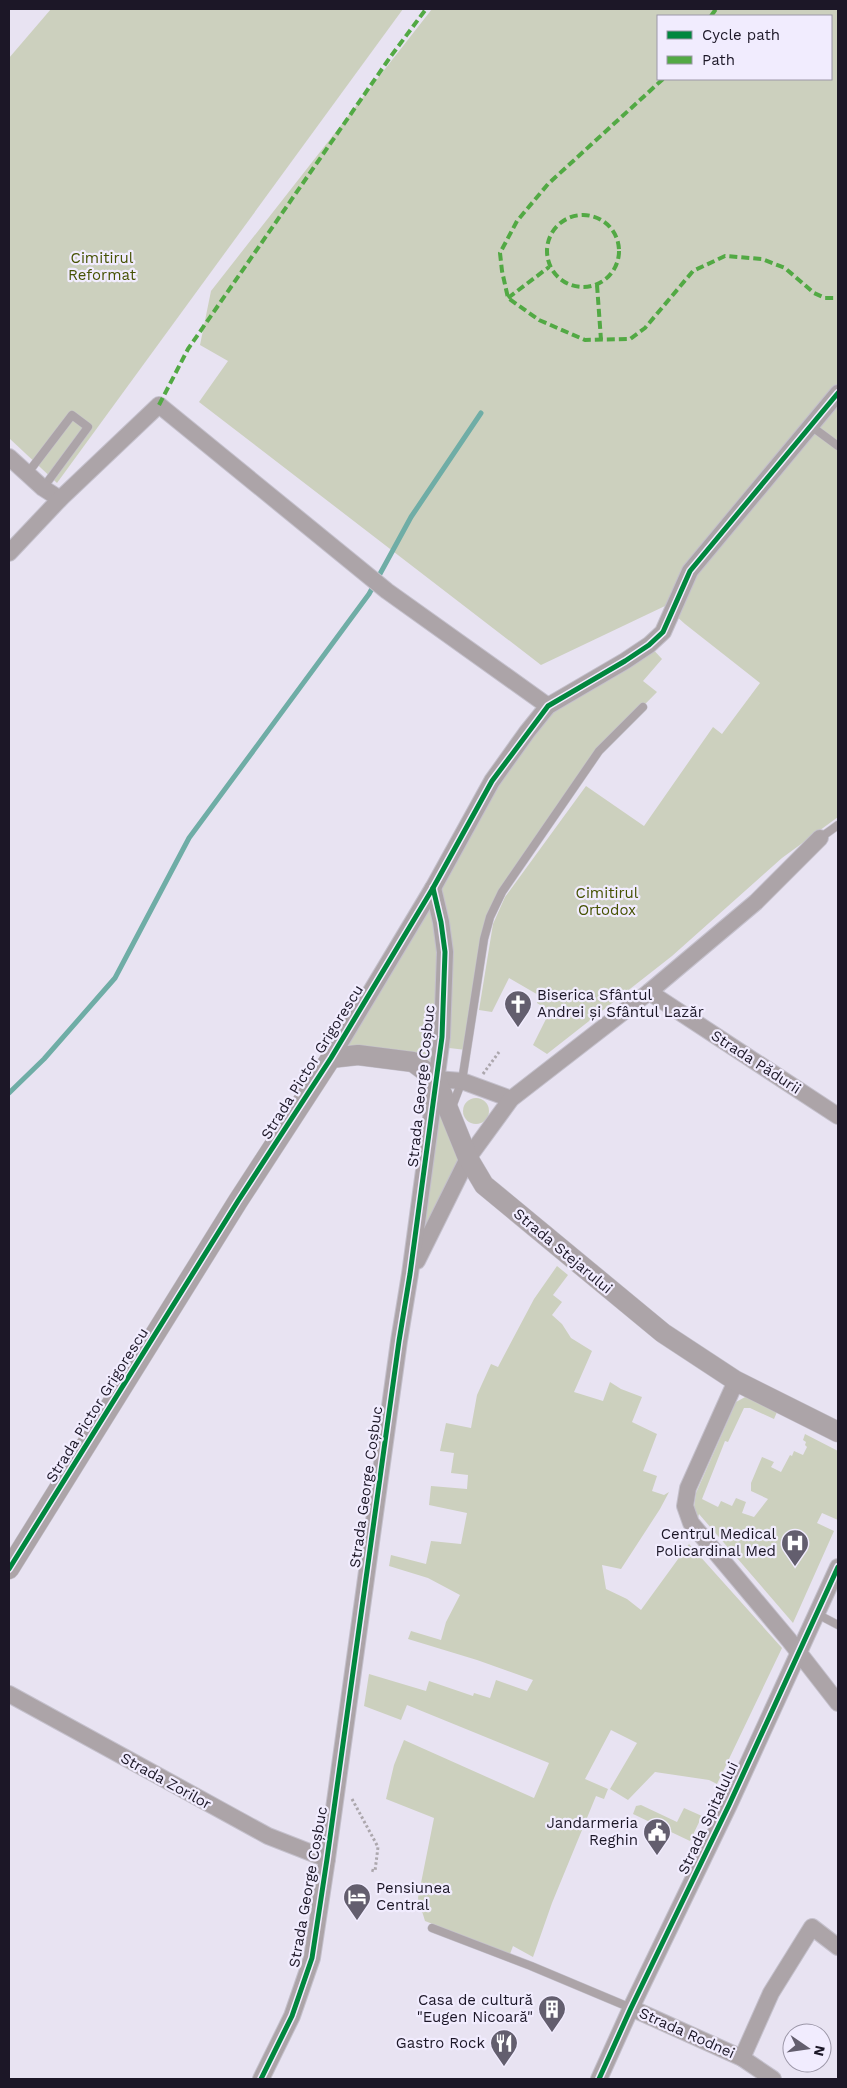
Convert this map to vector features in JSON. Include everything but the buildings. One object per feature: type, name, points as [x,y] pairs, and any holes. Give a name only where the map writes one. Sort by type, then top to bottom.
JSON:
[{"type":"street","name":"Strada Pictor Grigorescu","points":[[9,1569],[238,1201],[331,1058],[433,888],[492,782],[548,706],[649,645],[663,632],[690,571],[838,392]]},
{"type":"street","points":[[9,553],[60,499],[159,405],[365,574],[548,706]]},
{"type":"street","points":[[9,457],[43,488],[60,499]]},
{"type":"street","name":"Strada George Coșbuc","points":[[410,1274],[468,1158],[511,1099],[648,992],[756,902],[820,838]]},
{"type":"street","name":"Strada George Coșbuc","points":[[261,2079],[292,2016],[312,1958],[327,1859],[442,1038],[445,952],[441,922],[433,888]]},
{"type":"street","name":"Strada Pădurii","points":[[648,992],[838,1116]]},
{"type":"street","points":[[331,1058],[358,1055],[413,1062],[436,1078]]},
{"type":"street","name":"Strada George Coșbuc","points":[[436,1078],[468,1084],[511,1099]]},
{"type":"street","name":"Strada Stejarului","points":[[436,1078],[468,1158],[484,1185],[663,1333],[736,1382],[838,1432]]},
{"type":"street","points":[[736,1382],[688,1488],[685,1506],[691,1523],[838,1703]]},
{"type":"street","name":"Strada Spitalului","points":[[599,2079],[631,2008],[729,1805],[838,1568]]},
{"type":"street","name":"Strada Zorilor","points":[[9,1694],[268,1836],[327,1859]]},
{"type":"street","name":"Strada Rodnei","points":[[742,2058],[771,1993],[812,1927],[838,1947]]},
{"type":"street","name":"Strada Rodnei","points":[[631,2008],[742,2058],[773,2079]]},
{"type":"lane","points":[[26,474],[72,415],[88,427],[43,488]]},
{"type":"lane","points":[[811,426],[838,446]]},
{"type":"lane","name":"Strada George Coșbuc","points":[[450,1113],[468,1084],[484,939],[490,917],[502,892],[600,751],[643,707]]},
{"type":"lane","points":[[820,838],[838,825]]},
{"type":"lane","points":[[817,1614],[838,1625]]},
{"type":"lane","points":[[432,1928],[531,1966],[631,2008]]},
{"type":"path","points":[[468,1084],[499,1052]]},
{"type":"path","points":[[344,1798],[353,1799],[378,1846],[375,1871],[371,1870]]},
{"type":"green space","name":"Cimitirul Reformat","points":[[51,9],[403,9],[57,483],[9,438],[9,58]]},
{"type":"green space","name":"Cimitirul Ortodox","points":[[432,9],[838,9],[838,817],[782,858],[672,956],[547,1054],[533,1045],[550,1011],[537,1003],[540,996],[509,978],[492,1012],[479,1010],[493,924],[505,897],[586,786],[644,826],[713,727],[722,734],[760,683],[665,606],[541,665],[199,402],[228,361],[200,345],[211,291]]},
{"type":"green space","points":[[649,645],[662,659],[643,681],[657,692],[599,751],[490,917],[466,1050],[441,1047],[436,1079],[413,1062],[331,1058],[548,706]]},
{"type":"green space","points":[[436,1079],[468,1158],[410,1274]]},
{"type":"green space","points":[[476,1098],[485,1102],[489,1111],[485,1120],[476,1124],[467,1120],[463,1111],[467,1102]]},
{"type":"green space","points":[[557,1266],[568,1275],[553,1295],[562,1302],[552,1315],[562,1324],[571,1338],[592,1351],[574,1392],[603,1401],[610,1382],[621,1389],[642,1397],[632,1422],[657,1434],[643,1471],[657,1476],[652,1491],[664,1495],[669,1492],[621,1569],[602,1565],[606,1589],[627,1599],[641,1610],[689,1544],[782,1648],[717,1784],[709,1780],[655,1772],[628,1800],[610,1789],[637,1743],[611,1730],[585,1779],[608,1789],[604,1799],[596,1796],[552,1903],[533,1957],[513,1946],[510,1954],[425,1921],[418,1898],[434,1818],[386,1799],[394,1765],[404,1740],[534,1798],[549,1763],[407,1705],[401,1720],[364,1706],[369,1674],[426,1691],[429,1681],[473,1696],[474,1693],[490,1698],[496,1680],[527,1691],[533,1680],[477,1660],[408,1639],[411,1631],[441,1640],[446,1622],[460,1595],[428,1578],[389,1566],[391,1555],[426,1564],[431,1541],[461,1544],[467,1513],[429,1505],[431,1486],[467,1489],[468,1475],[451,1473],[454,1453],[440,1451],[446,1423],[471,1428],[477,1395],[491,1364],[498,1367],[534,1299]]},
{"type":"green space","points":[[747,1396],[777,1412],[774,1419],[750,1408],[744,1408],[728,1442],[725,1441],[702,1499],[718,1507],[721,1501],[732,1506],[736,1498],[746,1502],[742,1513],[754,1517],[768,1499],[751,1491],[751,1483],[762,1457],[774,1462],[771,1467],[781,1472],[794,1451],[803,1455],[807,1447],[805,1445],[806,1442],[803,1440],[805,1434],[838,1451],[838,1520],[822,1513],[817,1523],[834,1531],[793,1623],[699,1514],[698,1518],[694,1507],[696,1493],[736,1402]]},
{"type":"green space","points":[[641,1805],[677,1822],[684,1808],[702,1816],[690,1841],[633,1814],[636,1806]]},
{"type":"waterway","points":[[9,1093],[44,1059],[115,978],[189,838],[369,594],[411,517],[481,413]]},
{"type":"marked path","points":[[159,405],[188,349],[391,56],[426,9]]},
{"type":"marked path","points":[[712,15],[716,9]]},
{"type":"marked path","points":[[662,80],[548,184],[517,221],[500,253],[508,298],[539,320],[585,340],[630,339],[645,328],[693,271],[725,256],[762,259],[785,268],[814,293],[825,298],[838,298]]},
{"type":"marked path","points":[[590,215],[609,225],[617,237],[619,251],[617,265],[609,277],[597,285],[576,287],[557,277],[549,265],[547,244],[557,225],[569,217],[590,215]]},
{"type":"marked path","points":[[508,298],[549,267]]},
{"type":"marked path","points":[[597,285],[601,340]]},
{"type":"cycle path","points":[[9,1569],[238,1201],[331,1058],[433,888],[492,781],[548,706],[625,661],[649,645],[663,632],[690,571],[838,393]]},
{"type":"cycle path","points":[[261,2079],[292,2016],[312,1958],[327,1859],[442,1037],[445,952],[441,922],[433,888]]},
{"type":"cycle path","points":[[599,2079],[631,2008],[729,1805],[838,1567]]},
{"type":"place","name":"Biserica Sfântul Andrei și Sfântul Lazăr","points":[[518,1028]]},
{"type":"place","name":"Centrul Medical Policardinal Med","points":[[795,1567]]},
{"type":"place","name":"Jandarmeria Reghin","points":[[657,1856]]},
{"type":"place","name":"Pensiunea Central","points":[[357,1921]]},
{"type":"place","name":"Casa de cultură \"Eugen Nicoară\"","points":[[552,2033]]},
{"type":"place","name":"Gastro Rock","points":[[504,2067]]}]
